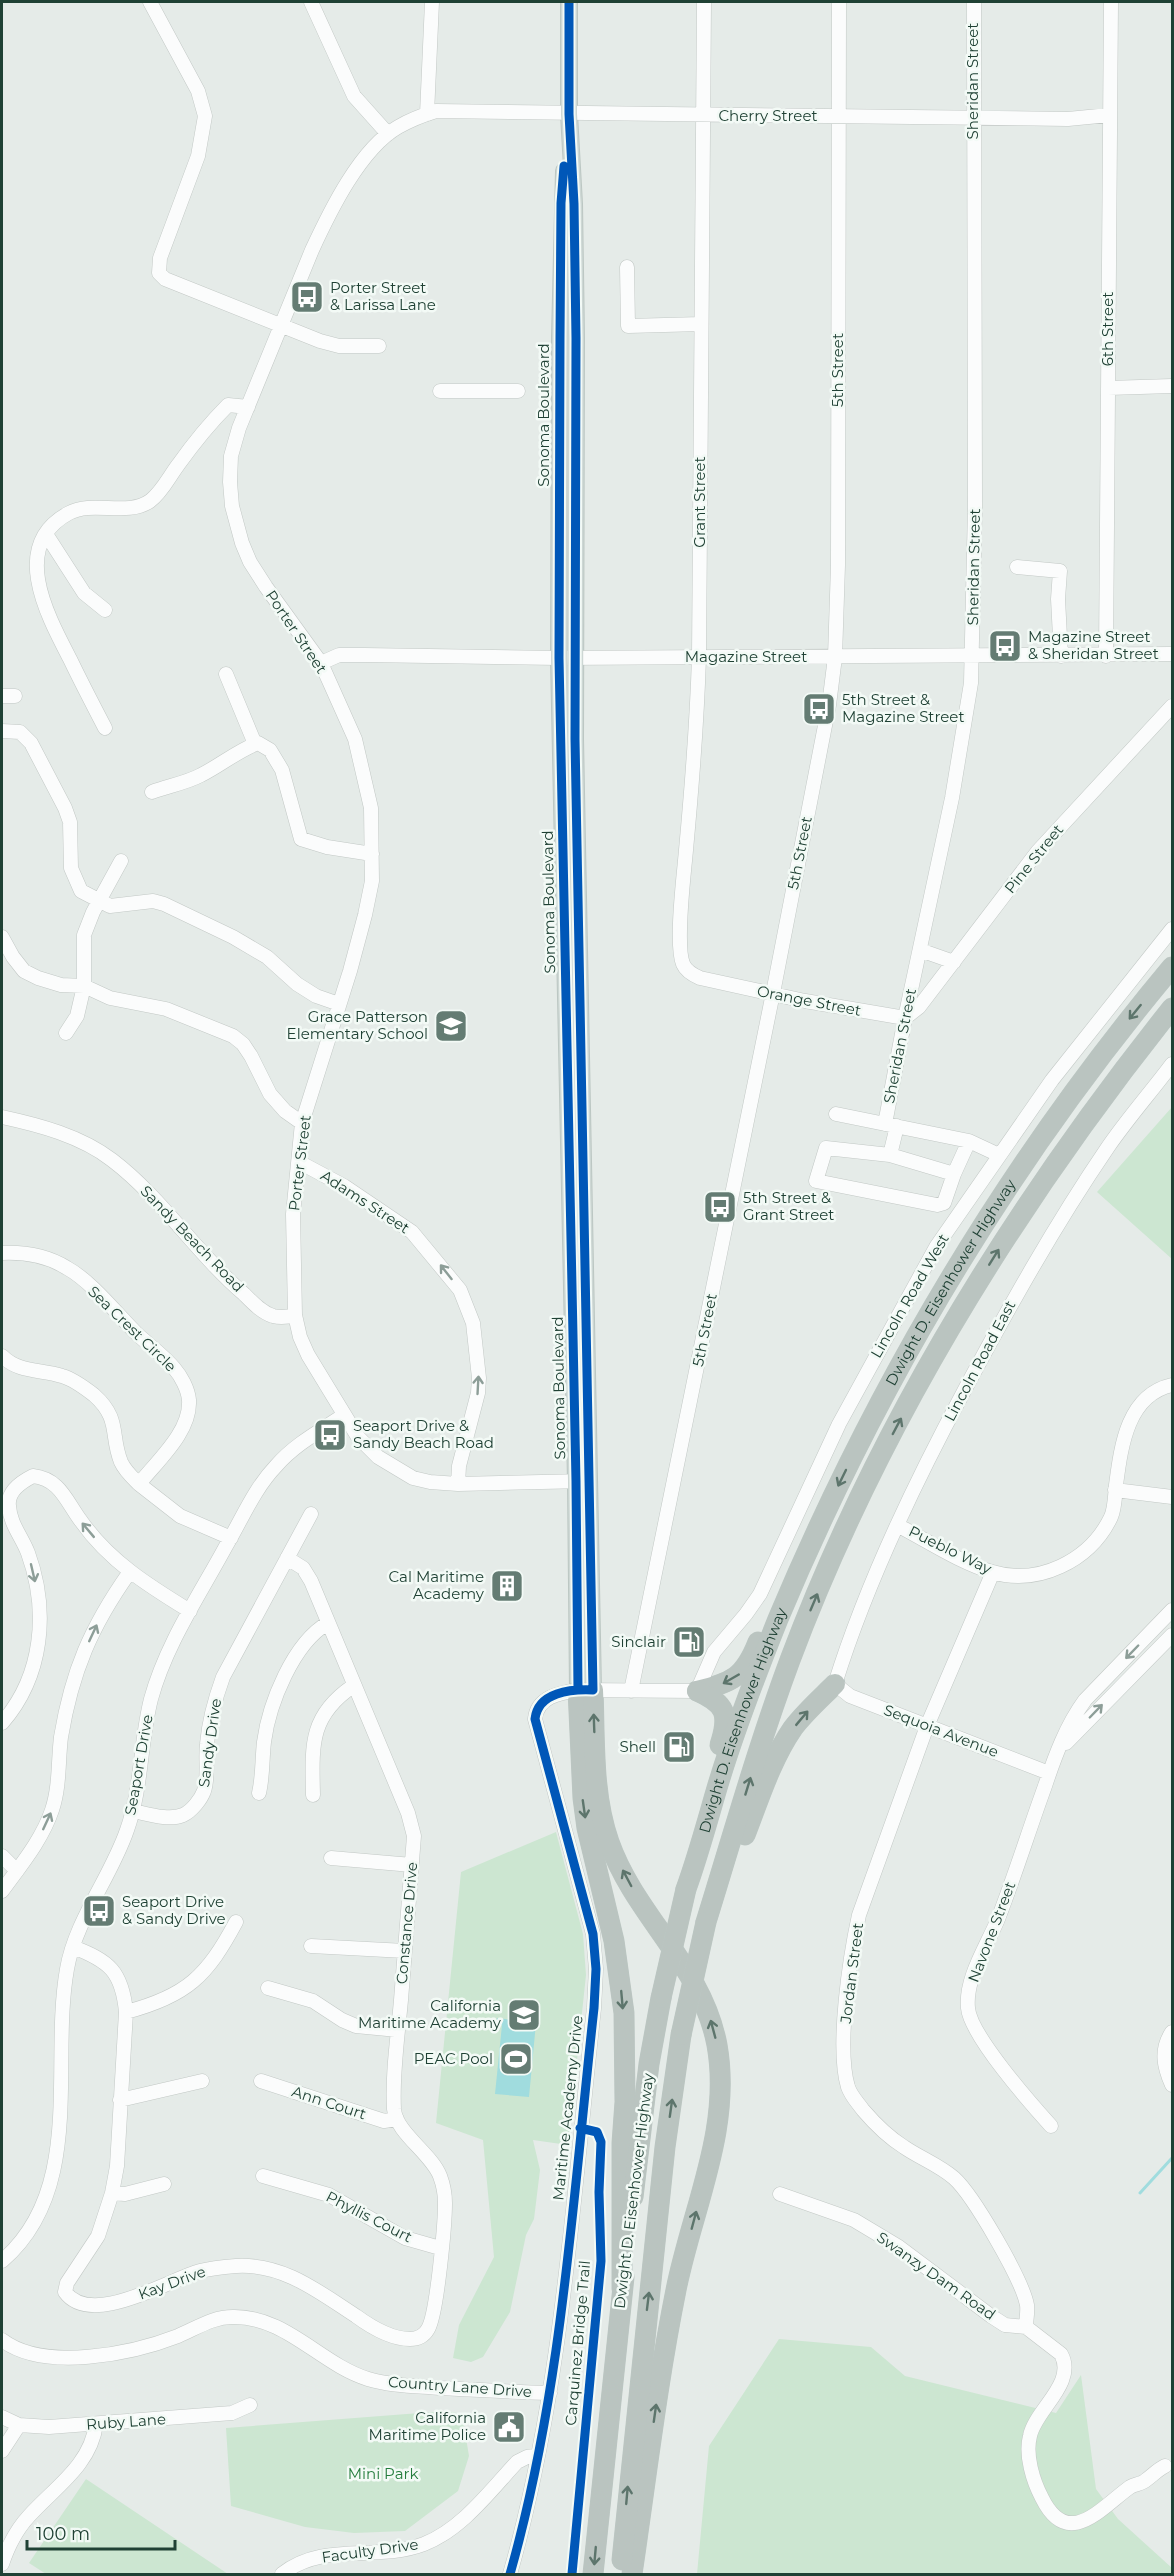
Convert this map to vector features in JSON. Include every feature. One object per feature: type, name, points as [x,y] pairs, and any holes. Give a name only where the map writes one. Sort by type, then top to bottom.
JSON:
[{"type":"highway","name":"Dwight D. Eisenhower Highway","points":[[593,2574],[622,2289],[649,2064],[661,1998],[686,1889],[698,1857],[717,1788],[746,1706],[777,1621],[830,1502],[904,1357],[987,1218],[1073,1093],[1173,967]]},
{"type":"highway","name":"Dwight D. Eisenhower Highway","points":[[620,2574],[665,2147],[681,2035],[706,1922],[790,1660],[839,1544],[877,1465],[941,1346],[1023,1211],[1118,1077],[1173,1008]]},
{"type":"highway","points":[[697,1691],[728,1683],[746,1668],[794,1556],[830,1502]]},
{"type":"highway","points":[[706,1922],[727,1881],[773,1765],[784,1744],[810,1708],[835,1684]]},
{"type":"highway","points":[[586,1690],[579,1751],[584,1808],[614,1941],[624,2013],[622,2289]]},
{"type":"highway","points":[[586,1690],[596,1779],[609,1843],[630,1885],[684,1964],[702,1997],[717,2044],[720,2071],[717,2131],[675,2293],[632,2574]]},
{"type":"highway","points":[[697,1691],[718,1701],[723,1708],[726,1720],[704,1791],[698,1857]]},
{"type":"main road","name":"Sonoma Boulevard","points":[[569,2],[569,114],[574,204],[567,657],[586,1690]]},
{"type":"street","points":[[150,2],[198,91],[205,116],[198,156],[160,258],[159,273],[165,279],[339,346],[379,346]]},
{"type":"street","points":[[311,2],[354,96],[388,134]]},
{"type":"street","points":[[427,114],[432,2]]},
{"type":"street","name":"Grant Street","points":[[704,2],[699,657],[697,734],[680,950],[683,965],[689,972],[715,981]]},
{"type":"street","name":"5th Street","points":[[631,1691],[773,993],[829,705],[835,657],[838,565],[839,2]]},
{"type":"street","name":"Sheridan Street","points":[[890,1155],[891,1125],[905,1018],[969,704],[975,508],[974,2]]},
{"type":"street","name":"6th Street","points":[[1106,656],[1111,2]]},
{"type":"street","name":"Cherry Street","points":[[427,114],[436,111],[1068,119],[1109,115]]},
{"type":"street","name":"Porter Street","points":[[296,1315],[293,1214],[302,1123],[365,915],[372,881],[371,808],[368,784],[355,739],[321,663],[266,587],[250,562],[242,543],[232,506],[231,456],[248,407],[325,221],[371,151],[396,127],[427,114]]},
{"type":"street","points":[[627,267],[628,326],[701,324]]},
{"type":"street","points":[[1108,388],[1173,386]]},
{"type":"street","points":[[441,391],[518,391]]},
{"type":"street","points":[[105,728],[51,622],[40,593],[36,568],[39,547],[54,523],[71,512],[85,508],[138,506],[149,502],[161,490],[210,423],[228,405],[248,407]]},
{"type":"street","points":[[46,534],[84,593],[105,610]]},
{"type":"street","points":[[1017,567],[1060,571],[1058,600],[1061,656]]},
{"type":"street","name":"Magazine Street","points":[[321,663],[339,655],[972,657],[1173,654]]},
{"type":"street","points":[[226,674],[255,744]]},
{"type":"street","name":"Pine Street","points":[[905,1018],[919,1007],[1038,851],[1173,706]]},
{"type":"street","points":[[2,731],[20,732],[31,743],[70,822],[70,868],[81,891],[110,906],[153,901],[164,904],[233,937],[267,957],[297,984],[316,996],[339,1004]]},
{"type":"street","points":[[152,792],[198,777],[224,763],[239,750],[258,743],[270,750],[282,770],[301,839],[327,847],[372,854]]},
{"type":"street","points":[[66,1033],[77,1016],[84,986],[84,935],[99,901],[122,861]]},
{"type":"street","name":"Lincoln Road West","points":[[697,1691],[714,1653],[747,1614],[760,1594],[820,1463],[894,1321],[936,1247],[1052,1080],[1173,929]]},
{"type":"street","points":[[2,937],[24,971],[38,978],[61,985],[84,986],[110,998],[166,1009],[233,1036],[243,1044],[251,1056],[270,1094],[285,1111],[302,1123]]},
{"type":"street","points":[[920,950],[954,962]]},
{"type":"street","name":"Orange Street","points":[[715,981],[905,1018]]},
{"type":"street","name":"Lincoln Road East","points":[[835,1684],[846,1649],[897,1525],[936,1442],[1014,1298],[1109,1145],[1173,1064]]},
{"type":"street","points":[[836,1114],[969,1141],[999,1155]]},
{"type":"street","name":"Sandy Beach Road","points":[[2,1117],[52,1130],[95,1149],[112,1160],[137,1183],[224,1277],[260,1309],[272,1315],[285,1317],[296,1315]]},
{"type":"street","points":[[954,1174],[890,1155],[826,1148],[816,1181],[937,1205],[944,1203],[969,1141]]},
{"type":"street","name":"Adams Street","points":[[298,1162],[344,1186],[412,1232],[460,1290],[473,1323],[478,1377],[476,1404],[459,1466],[458,1484]]},
{"type":"street","name":"Sea Crest Circle","points":[[2,1253],[20,1252],[44,1257],[69,1268],[175,1368],[185,1385],[189,1399],[189,1411],[184,1426],[138,1484]]},
{"type":"street","points":[[296,1315],[300,1337],[308,1355],[344,1415],[365,1445],[388,1464],[413,1478],[430,1482],[458,1484],[583,1481]]},
{"type":"street","points":[[2,1356],[10,1364],[22,1370],[65,1376],[92,1394],[112,1417],[120,1460],[138,1484],[152,1497],[180,1516],[231,1538]]},
{"type":"street","points":[[1173,1385],[1149,1396],[1134,1414],[1125,1434],[1115,1490],[1173,1497]]},
{"type":"street","name":"Seaport Drive","points":[[2,2261],[17,2246],[31,2224],[46,2197],[51,2179],[58,2138],[63,1992],[73,1947],[118,1855],[133,1811],[152,1699],[172,1643],[260,1486],[275,1466],[302,1442],[344,1415]]},
{"type":"street","points":[[2,1723],[23,1692],[33,1669],[40,1637],[39,1600],[28,1555],[12,1523],[8,1504],[13,1491],[21,1482],[33,1476],[52,1481],[64,1493],[89,1532],[129,1573],[190,1611]]},
{"type":"street","name":"Pueblo Way","points":[[897,1525],[993,1572],[1019,1577],[1040,1574],[1060,1568],[1096,1540],[1112,1515],[1115,1490]]},
{"type":"street","points":[[287,1558],[311,1514]]},
{"type":"street","name":"Constance Drive","points":[[287,1558],[303,1568],[307,1574],[408,1813],[414,1836],[398,2030],[394,2110],[397,2119]]},
{"type":"street","name":"Sandy Drive","points":[[133,1811],[169,1817],[183,1815],[193,1808],[203,1793],[206,1782],[207,1745],[217,1693],[233,1655],[287,1558]]},
{"type":"street","name":"Jordan Street","points":[[993,1572],[927,1726],[860,1914],[853,1944],[847,1997],[845,2071],[849,2089],[876,2125],[903,2147],[937,2165],[956,2179],[973,2203],[1017,2279],[1027,2305],[1026,2327]]},
{"type":"street","points":[[2,1892],[39,1840],[52,1812],[59,1774],[64,1720],[75,1672],[110,1599],[129,1573]]},
{"type":"street","name":"Navone Street","points":[[1051,2126],[1020,2091],[978,2033],[967,2008],[971,1981],[998,1919],[1056,1753],[1074,1715],[1085,1700],[1173,1611]]},
{"type":"street","points":[[259,1793],[263,1779],[264,1744],[273,1701],[307,1640],[328,1623]]},
{"type":"street","name":"Navone Street","points":[[1056,1753],[1173,1635]]},
{"type":"street","name":"Sequoia Avenue","points":[[835,1684],[850,1696],[1049,1773]]},
{"type":"street","points":[[313,1795],[312,1747],[318,1726],[328,1706],[336,1697],[353,1686]]},
{"type":"street","name":"Maritime Academy Drive","points":[[510,2574],[526,2516],[550,2393],[594,2008],[596,1969],[593,1934],[535,1719],[537,1709],[546,1700],[559,1693],[586,1690],[697,1691]]},
{"type":"street","points":[[2,1856],[17,1870]]},
{"type":"street","points":[[331,1858],[412,1865]]},
{"type":"street","points":[[126,2012],[167,1998],[186,1988],[206,1971],[218,1956],[236,1922]]},
{"type":"street","points":[[311,1946],[405,1951]]},
{"type":"street","points":[[73,1947],[98,1957],[110,1965],[124,1991],[126,2012],[117,2166],[112,2193],[125,2194],[164,2184]]},
{"type":"street","points":[[268,1988],[313,2001],[342,2020],[356,2026],[398,2030]]},
{"type":"street","points":[[1173,2032],[1164,2056],[1165,2068],[1173,2085]]},
{"type":"street","points":[[120,2100],[202,2081]]},
{"type":"street","name":"Ann Court","points":[[261,2081],[384,2121],[397,2119]]},
{"type":"street","points":[[397,2119],[439,2173],[445,2201],[441,2248]]},
{"type":"street","name":"Phyllis Court","points":[[263,2176],[329,2195],[405,2238],[441,2248]]},
{"type":"street","name":"Kay Drive","points":[[112,2193],[98,2236],[67,2283],[65,2292],[70,2299],[89,2306],[122,2301],[213,2269],[256,2267],[296,2278],[371,2326],[397,2337],[410,2339],[422,2337],[433,2319],[441,2248]]},
{"type":"street","name":"Swanzy Dam Road","points":[[780,2194],[854,2220],[899,2247],[1005,2325],[1026,2327]]},
{"type":"street","name":"Country Lane Drive","points":[[2,2340],[26,2353],[52,2356],[103,2354],[144,2347],[178,2336],[210,2320],[232,2316],[247,2317],[283,2329],[341,2368],[387,2384],[550,2393]]},
{"type":"street","points":[[1026,2327],[1061,2354],[1064,2360],[1065,2371],[1053,2398],[1029,2437],[1034,2480],[1047,2508],[1053,2514],[1067,2522],[1084,2521],[1095,2516],[1132,2486],[1145,2482],[1165,2466]]},
{"type":"street","name":"Ruby Lane","points":[[2,2417],[19,2425],[49,2427],[232,2413],[250,2405]]},
{"type":"street","points":[[2,2564],[12,2539],[21,2526],[68,2477],[83,2457],[94,2437],[96,2424]]},
{"type":"street","points":[[2,2451],[19,2425]]},
{"type":"street","name":"Faculty Drive","points":[[282,2574],[307,2561],[332,2554],[399,2550],[435,2539],[464,2518],[517,2462],[538,2456]]},
{"type":"green space","points":[[1172,1107],[1172,1259],[1097,1192]]},
{"type":"green space","points":[[556,1832],[583,1934],[586,1975],[568,2145],[533,2140],[540,2170],[534,2219],[526,2235],[510,2312],[483,2357],[471,2362],[453,2358],[459,2325],[494,2257],[483,2140],[436,2123],[461,1872]]},
{"type":"green space","points":[[779,2339],[871,2347],[905,2376],[1056,2413],[1081,2375],[1096,2489],[1118,2519],[1172,2568],[1172,2574],[697,2574],[709,2446]]},
{"type":"green space","name":"Mini Park","points":[[446,2411],[462,2414],[469,2456],[458,2491],[405,2531],[354,2533],[305,2527],[231,2506],[226,2428]]},
{"type":"green space","points":[[86,2479],[228,2574],[46,2574],[29,2563]]},
{"type":"water","name":"PEAC Pool","points":[[497,2018],[536,2023],[529,2097],[495,2094],[502,2025],[496,2024]]},
{"type":"waterway","points":[[1140,2193],[1172,2158]]},
{"type":"cycle path","name":"Carquinez Bridge Trail","points":[[510,2574],[528,2505],[554,2364],[572,2222],[596,1969],[593,1934],[535,1719],[537,1710],[549,1698],[575,1690],[593,1690],[575,739],[576,338],[574,204],[569,114],[569,2]]},
{"type":"cycle path","points":[[564,166],[561,203],[559,658],[576,1481],[578,1690]]},
{"type":"cycle path","name":"Carquinez Bridge Trail","points":[[572,2574],[601,2261],[599,2192],[601,2142],[597,2132],[580,2128]]},
{"type":"place","name":"Porter Street & Larissa Lane","points":[[307,297]]},
{"type":"place","name":"Magazine Street & Sheridan Street","points":[[1005,646]]},
{"type":"place","name":"5th Street & Magazine Street","points":[[819,709]]},
{"type":"place","name":"Grace Patterson Elementary School","points":[[451,1026]]},
{"type":"place","name":"5th Street & Grant Street","points":[[720,1207]]},
{"type":"place","name":"Seaport Drive & Sandy Beach Road","points":[[330,1435]]},
{"type":"place","name":"Cal Maritime Academy","points":[[507,1586]]},
{"type":"place","name":"Sinclair","points":[[689,1642]]},
{"type":"place","name":"Shell","points":[[679,1747]]},
{"type":"place","name":"Seaport Drive & Sandy Drive","points":[[99,1911]]},
{"type":"place","name":"California Maritime Academy","points":[[524,2015]]},
{"type":"place","name":"PEAC Pool","points":[[516,2059]]},
{"type":"place","name":"California Maritime Police","points":[[509,2427]]}]
